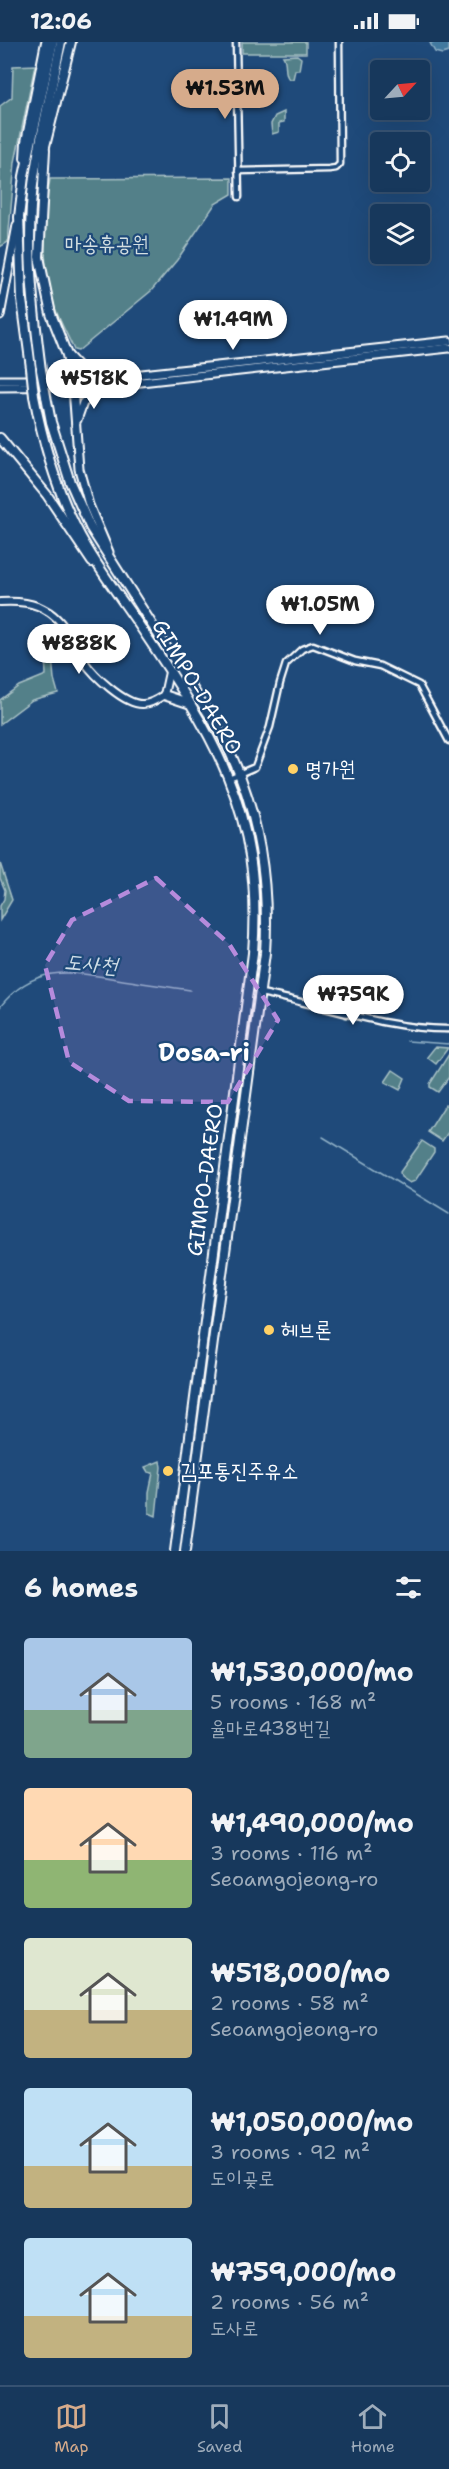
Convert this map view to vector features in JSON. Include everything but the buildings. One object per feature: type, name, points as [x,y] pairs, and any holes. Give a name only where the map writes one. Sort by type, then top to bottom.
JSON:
[{"type":"main road","points":[[24,176],[26,142],[46,42]]},
{"type":"main road","name":"GIMPO-DAERO","points":[[53,42],[24,176],[19,217],[22,300],[34,396],[52,470],[69,513],[86,546],[213,742],[229,778],[245,825],[254,890],[254,938],[175,1551]]},
{"type":"main road","name":"GIMPO-DAERO","points":[[61,42],[34,178],[31,214],[32,277],[41,370],[51,422],[70,482],[90,527],[219,730],[240,774],[257,825],[265,874],[266,925],[260,993],[185,1551]]},
{"type":"main road","points":[[34,178],[45,150],[71,42]]},
{"type":"main road","points":[[45,150],[40,202],[39,257],[51,314],[67,356],[72,384],[79,469],[89,505],[118,574]]},
{"type":"main road","points":[[0,316],[19,217]]},
{"type":"main road","points":[[67,356],[82,371],[104,382],[449,340]]},
{"type":"main road","points":[[0,387],[18,384],[104,382],[449,348]]},
{"type":"main road","points":[[0,380],[18,384]]},
{"type":"main road","points":[[76,428],[83,403],[104,382]]},
{"type":"main road","points":[[0,438],[46,495],[85,555],[110,582]]},
{"type":"main road","points":[[164,695],[190,704]]},
{"type":"street","points":[[236,42],[238,197]]},
{"type":"street","points":[[238,171],[329,169],[336,168],[340,164],[339,42]]},
{"type":"street","points":[[0,602],[28,603],[43,608],[54,616],[66,628],[88,668],[127,700],[146,704],[164,695],[169,672]]},
{"type":"street","points":[[229,778],[255,767],[270,727],[286,664],[302,649],[313,645],[354,661],[380,666],[419,685],[449,741]]},
{"type":"street","points":[[260,993],[366,1018],[449,1029]]},
{"type":"highlighted area","points":[[156,878],[229,944],[278,1020],[228,1102],[129,1101],[69,1062],[45,965],[72,920]]},
{"type":"green space","points":[[242,42],[306,42],[306,53],[242,53]]},
{"type":"green space","points":[[297,55],[301,58],[299,70],[295,70],[293,79],[289,79],[283,56]]},
{"type":"green space","points":[[35,65],[15,162],[8,242],[0,247],[0,106],[12,97],[13,66]]},
{"type":"green space","points":[[284,112],[284,122],[279,123],[279,132],[272,134],[271,124],[275,116]]},
{"type":"green space","name":"마송휴공원","points":[[232,178],[232,194],[215,204],[177,260],[151,291],[78,351],[74,350],[55,308],[47,276],[45,228],[50,179]]},
{"type":"green space","points":[[44,632],[50,634],[54,679],[58,693],[32,700],[0,724],[0,700],[19,686],[46,675]]},
{"type":"green space","points":[[0,863],[12,900],[0,920],[0,906],[5,890],[0,878]]},
{"type":"green space","points":[[435,1047],[448,1048],[436,1064],[427,1057]]},
{"type":"green space","points":[[449,1054],[449,1077],[438,1092],[430,1087],[430,1084]]},
{"type":"green space","points":[[393,1070],[405,1078],[400,1090],[385,1082]]},
{"type":"green space","points":[[445,1105],[449,1105],[449,1131],[442,1141],[428,1132]]},
{"type":"green space","points":[[422,1141],[434,1149],[434,1152],[415,1181],[410,1183],[401,1177],[400,1172]]},
{"type":"green space","points":[[160,1461],[156,1516],[149,1513],[149,1492],[153,1473],[148,1472],[145,1467]]},
{"type":"water","points":[[449,42],[449,52],[442,54],[435,52],[430,43]]},
{"type":"waterway","name":"도사천","points":[[0,1007],[26,983],[53,974],[83,974],[190,990]]},
{"type":"waterway","points":[[345,1018],[362,1021]]},
{"type":"waterway","points":[[369,1022],[449,1033]]},
{"type":"waterway","points":[[407,1041],[449,1044]]},
{"type":"waterway","points":[[323,1137],[449,1214]]},
{"type":"place","name":"명가원","points":[[293,769]]},
{"type":"place","name":"헤브론","points":[[269,1330]]},
{"type":"place","name":"김포통진주유소","points":[[168,1471]]},
{"type":"district","name":"Dosa-ri","points":[[204,1053]]}]
